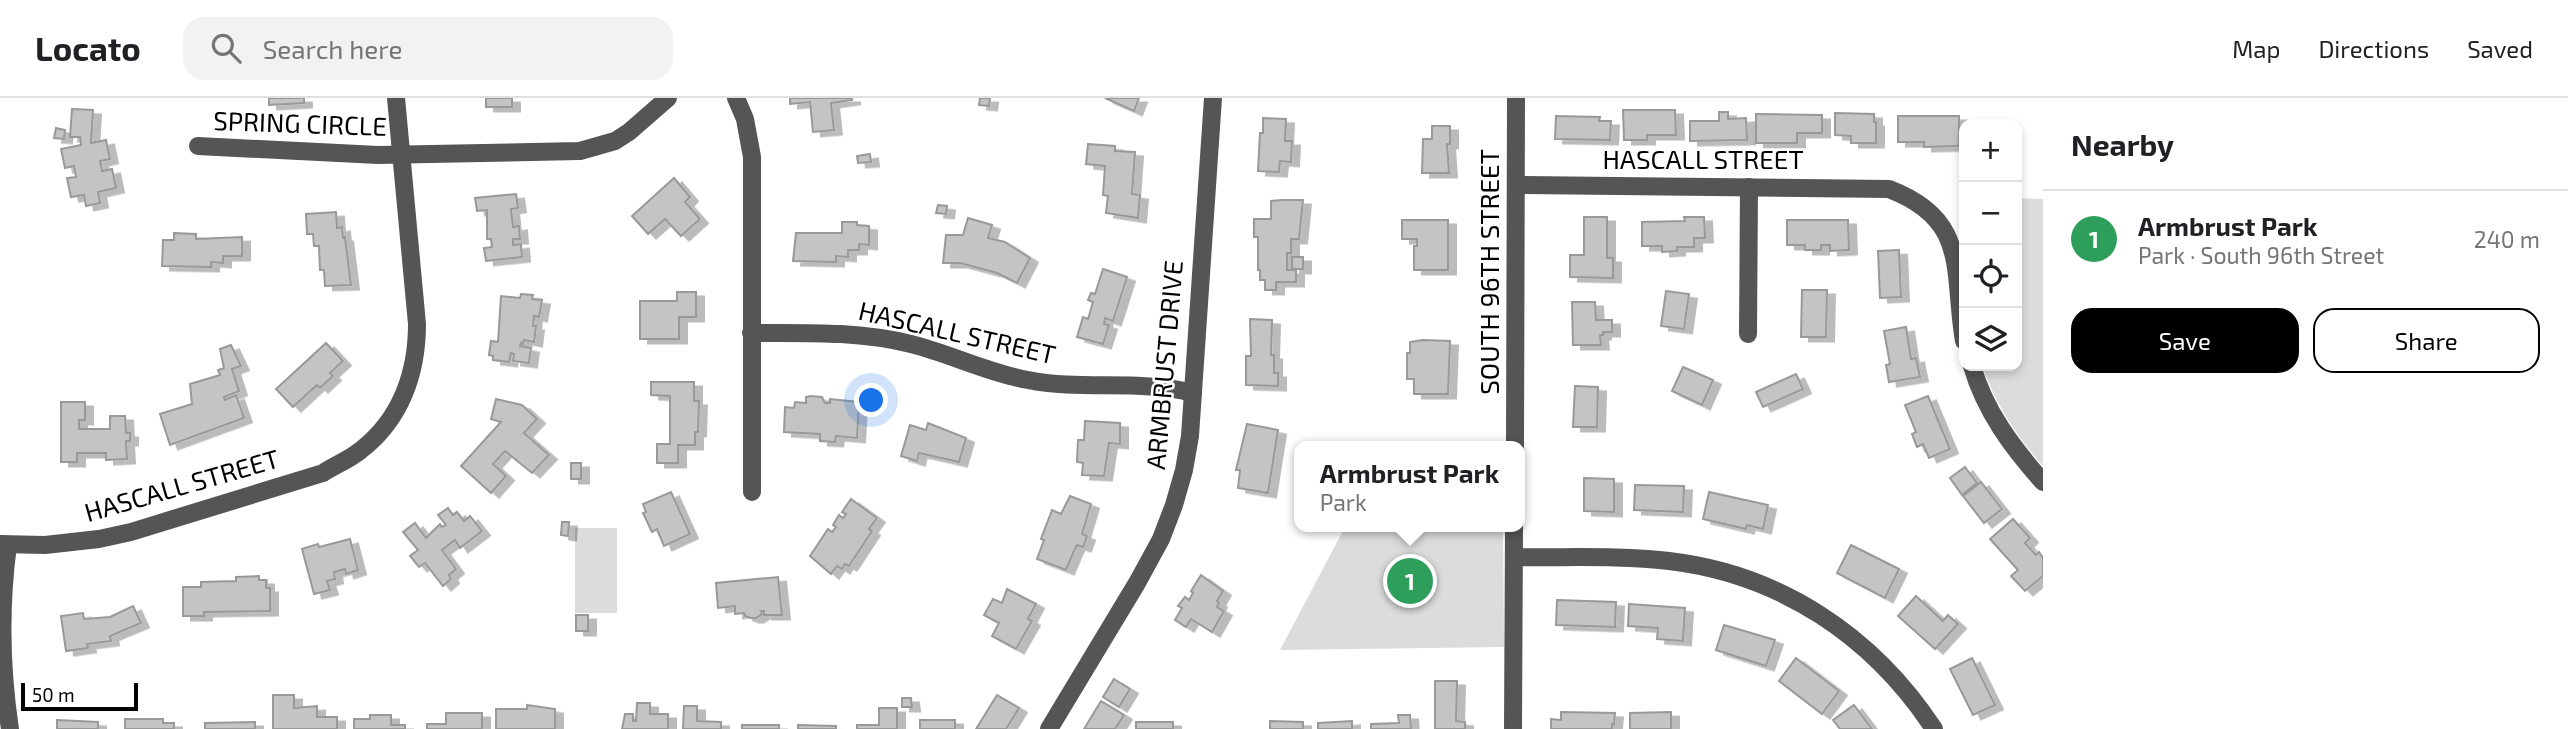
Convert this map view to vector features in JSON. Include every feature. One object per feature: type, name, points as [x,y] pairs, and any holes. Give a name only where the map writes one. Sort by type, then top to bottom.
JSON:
[{"type":"street","name":"HASCALL STREET","points":[[4,545],[99,540],[131,532],[326,470],[348,459],[375,438],[404,398],[413,371],[417,346],[396,98]]},
{"type":"street","name":"SPRING CIRCLE","points":[[198,146],[270,151],[401,154],[565,153],[597,148],[629,132],[668,98]]},
{"type":"street","points":[[736,98],[745,119],[752,157],[752,492]]},
{"type":"street","name":"ARMBRUST DRIVE","points":[[1049,729],[1161,539],[1184,470],[1193,393],[1213,98]]},
{"type":"street","name":"SOUTH 96TH STREET","points":[[1515,441],[1516,98]]},
{"type":"street","name":"HASCALL STREET","points":[[1517,186],[1889,189],[1914,200],[1929,211],[1946,232],[1956,265],[1959,308]]},
{"type":"street","points":[[1748,334],[1749,187]]},
{"type":"street","name":"HASCALL STREET","points":[[751,333],[842,333],[873,336],[914,345],[991,371],[1029,380],[1070,385],[1168,388],[1193,393]]},
{"type":"street","points":[[1974,371],[1990,410],[2003,432],[2043,482]]},
{"type":"street","points":[[1513,729],[1514,532]]},
{"type":"street","points":[[4,545],[3,668],[10,729]]},
{"type":"street","points":[[1514,557],[1667,561],[1707,567],[1765,585],[1820,614],[1868,649],[1903,685],[1934,729]]},
{"type":"shaded area","points":[[2022,198],[2043,199],[2043,466],[2024,443],[1984,371],[2022,371]]},
{"type":"shaded area","points":[[575,528],[617,528],[617,613],[575,613]]},
{"type":"shaded area","points":[[1342,532],[1503,532],[1504,647],[1280,650]]},
{"type":"building","points":[[269,98],[304,98],[304,103],[269,105]]},
{"type":"building","points":[[486,98],[512,98],[512,107],[486,107]]},
{"type":"building","points":[[790,98],[852,100],[831,103],[834,130],[813,132],[810,102],[790,104]]},
{"type":"building","points":[[980,98],[990,98],[989,106],[979,105]]},
{"type":"building","points":[[1105,98],[1139,98],[1134,111]]},
{"type":"building","points":[[72,109],[93,110],[91,143],[106,140],[110,159],[100,161],[102,171],[112,169],[116,188],[98,192],[100,203],[86,206],[84,195],[71,197],[67,178],[76,177],[74,166],[65,168],[61,149],[81,145],[80,137],[70,137]]},
{"type":"building","points":[[1623,110],[1675,110],[1676,135],[1647,135],[1647,140],[1624,140]]},
{"type":"building","points":[[1719,112],[1728,112],[1728,119],[1746,118],[1747,140],[1690,141],[1690,121],[1719,121]]},
{"type":"building","points":[[1835,113],[1874,114],[1876,143],[1851,143],[1851,136],[1835,135]]},
{"type":"building","points":[[1756,114],[1822,115],[1822,133],[1797,133],[1797,143],[1756,143]]},
{"type":"building","points":[[1556,116],[1600,117],[1599,121],[1611,121],[1610,140],[1555,139]]},
{"type":"building","points":[[1898,116],[1959,116],[1959,146],[1924,147],[1924,142],[1898,142]]},
{"type":"building","points":[[1263,118],[1286,119],[1285,141],[1292,141],[1291,162],[1280,161],[1279,172],[1258,171]]},
{"type":"building","points":[[1432,126],[1450,126],[1450,144],[1447,144],[1449,173],[1422,173],[1423,139],[1432,139]]},
{"type":"building","points":[[56,128],[65,130],[64,139],[54,138]]},
{"type":"building","points":[[1088,144],[1115,146],[1115,151],[1135,152],[1132,194],[1140,195],[1138,218],[1106,213],[1108,196],[1103,195],[1105,166],[1086,164]]},
{"type":"building","points":[[870,154],[871,162],[858,163],[857,156]]},
{"type":"building","points":[[674,178],[690,197],[685,202],[700,219],[681,236],[665,219],[648,234],[632,216]]},
{"type":"building","points":[[516,194],[518,208],[511,209],[513,227],[519,226],[520,239],[513,239],[513,245],[521,244],[522,257],[486,261],[484,248],[492,247],[491,239],[487,239],[487,210],[477,211],[475,198]]},
{"type":"building","points":[[1303,200],[1299,239],[1291,239],[1291,253],[1287,253],[1287,270],[1296,270],[1296,282],[1276,282],[1276,290],[1265,290],[1265,280],[1260,280],[1258,270],[1258,237],[1254,237],[1254,219],[1271,219],[1271,201]]},
{"type":"building","points":[[938,205],[947,206],[946,214],[936,213]]},
{"type":"building","points":[[336,212],[337,228],[342,227],[343,238],[345,237],[351,285],[325,286],[324,270],[320,270],[319,246],[314,246],[313,234],[307,234],[306,214]]},
{"type":"building","points":[[1584,217],[1607,217],[1607,258],[1613,258],[1613,278],[1570,277],[1570,255],[1584,255]]},
{"type":"building","points":[[1684,217],[1704,217],[1705,238],[1694,238],[1694,247],[1677,247],[1677,251],[1662,252],[1662,246],[1642,246],[1642,222],[1685,221]]},
{"type":"building","points":[[968,218],[992,225],[988,238],[1005,242],[1030,258],[1017,283],[997,273],[960,263],[943,263],[946,235],[963,235]]},
{"type":"building","points":[[1402,220],[1448,220],[1448,270],[1414,270],[1414,246],[1417,246],[1417,239],[1402,239]]},
{"type":"building","points":[[1787,220],[1848,220],[1849,250],[1830,251],[1830,245],[1821,245],[1821,250],[1805,250],[1805,245],[1787,245]]},
{"type":"building","points":[[842,222],[857,222],[857,225],[869,226],[869,245],[859,244],[859,250],[848,250],[848,257],[836,256],[836,262],[793,261],[796,233],[842,233]]},
{"type":"building","points":[[174,233],[196,234],[196,239],[242,237],[242,256],[223,256],[223,263],[211,262],[211,267],[162,266],[163,240],[174,240]]},
{"type":"building","points":[[1899,250],[1901,297],[1880,298],[1878,251]]},
{"type":"building","points":[[1292,257],[1303,257],[1303,269],[1292,269]]},
{"type":"building","points":[[1103,269],[1127,277],[1113,321],[1105,318],[1104,324],[1109,325],[1103,344],[1077,337],[1083,317],[1088,319],[1093,302],[1088,300],[1091,293],[1095,294]]},
{"type":"building","points":[[1802,290],[1827,290],[1826,337],[1801,337]]},
{"type":"building","points":[[1666,291],[1689,294],[1684,329],[1661,326]]},
{"type":"building","points":[[677,292],[696,292],[696,317],[679,317],[679,339],[640,339],[640,301],[677,301]]},
{"type":"building","points":[[521,294],[533,295],[532,299],[542,300],[539,317],[534,316],[534,342],[524,340],[520,346],[531,348],[529,363],[513,361],[514,354],[511,353],[509,362],[493,360],[493,356],[489,355],[491,341],[498,342],[501,296],[520,298]]},
{"type":"building","points":[[1572,302],[1595,302],[1596,320],[1612,320],[1612,332],[1603,332],[1603,335],[1600,335],[1601,345],[1573,345]]},
{"type":"building","points":[[1250,319],[1272,320],[1271,355],[1274,355],[1274,373],[1278,373],[1278,386],[1246,385],[1246,356],[1251,356]]},
{"type":"building","points":[[1906,327],[1911,359],[1916,358],[1920,377],[1889,382],[1886,365],[1890,364],[1884,331]]},
{"type":"building","points":[[1450,341],[1448,394],[1414,394],[1414,379],[1407,379],[1407,353],[1410,353],[1410,342]]},
{"type":"building","points":[[326,343],[343,361],[330,373],[333,376],[320,388],[317,385],[293,407],[276,389]]},
{"type":"building","points":[[231,345],[241,366],[232,369],[239,391],[224,397],[225,400],[236,395],[244,418],[170,445],[160,414],[192,404],[190,384],[220,375],[218,370],[224,368],[220,349]]},
{"type":"building","points":[[1683,367],[1713,380],[1702,405],[1672,391]]},
{"type":"building","points":[[1796,374],[1803,389],[1763,407],[1756,392]]},
{"type":"building","points":[[651,382],[694,382],[694,401],[699,401],[698,432],[695,432],[695,445],[678,445],[678,463],[657,463],[657,444],[670,444],[670,396],[651,395]]},
{"type":"building","points":[[1575,386],[1598,387],[1597,427],[1573,427]]},
{"type":"building","points":[[1928,396],[1950,449],[1929,458],[1923,444],[1917,447],[1912,434],[1916,432],[1905,405]]},
{"type":"building","points":[[806,397],[822,397],[825,403],[830,403],[830,399],[859,402],[857,438],[836,436],[835,442],[820,441],[820,434],[784,432],[785,407],[794,408],[795,402],[806,403]]},
{"type":"building","points":[[496,399],[522,405],[537,419],[524,433],[549,455],[532,473],[505,451],[493,464],[506,476],[491,493],[461,466],[501,422],[491,419]]},
{"type":"building","points":[[61,402],[85,402],[85,420],[79,420],[79,429],[110,429],[110,416],[125,416],[126,433],[130,433],[130,441],[126,441],[127,459],[106,460],[106,453],[77,453],[77,462],[61,462]]},
{"type":"building","points":[[1085,421],[1120,423],[1120,444],[1109,443],[1104,476],[1082,475],[1083,463],[1077,462],[1078,440],[1084,440]]},
{"type":"building","points":[[928,423],[966,438],[959,462],[919,453],[917,461],[901,456],[910,425],[926,430]]},
{"type":"building","points":[[1247,424],[1278,430],[1268,493],[1238,488],[1240,470],[1236,470]]},
{"type":"building","points":[[571,463],[581,463],[581,479],[571,479]]},
{"type":"building","points":[[1965,467],[1977,483],[1962,495],[1950,478]]},
{"type":"building","points":[[1584,478],[1614,479],[1614,512],[1584,511]]},
{"type":"building","points":[[1981,482],[2002,509],[1984,523],[1963,496]]},
{"type":"building","points":[[1635,485],[1684,486],[1683,512],[1634,510]]},
{"type":"building","points":[[671,492],[690,534],[664,546],[657,529],[652,532],[643,513],[646,512],[643,504]]},
{"type":"building","points":[[1709,492],[1768,505],[1763,529],[1747,525],[1746,529],[1703,519]]},
{"type":"building","points":[[1070,496],[1091,504],[1082,534],[1087,536],[1083,547],[1077,545],[1066,570],[1037,559],[1052,510],[1061,514]]},
{"type":"building","points":[[851,499],[877,518],[869,529],[872,531],[849,566],[845,564],[842,569],[837,566],[831,574],[810,556],[828,529],[832,532],[836,527],[833,525],[839,515],[843,518],[846,514],[842,512]]},
{"type":"building","points":[[448,508],[453,515],[457,512],[464,521],[470,516],[482,531],[460,548],[455,540],[442,550],[456,569],[449,575],[451,579],[443,586],[425,563],[419,567],[410,556],[418,550],[403,532],[415,523],[426,538],[440,524],[442,527],[446,525],[438,515]]},
{"type":"building","points":[[2013,519],[2030,538],[2025,543],[2036,555],[2039,552],[2043,558],[2043,576],[2025,591],[2011,576],[2018,570],[1990,539]]},
{"type":"building","points":[[562,522],[569,522],[568,536],[561,535]]},
{"type":"building","points":[[350,539],[358,570],[346,574],[345,569],[334,572],[335,579],[327,581],[330,590],[314,594],[302,549]]},
{"type":"building","points":[[1851,545],[1899,569],[1885,598],[1837,573]]},
{"type":"building","points":[[1201,575],[1223,591],[1217,601],[1217,607],[1224,611],[1212,632],[1191,619],[1186,627],[1175,620],[1182,608],[1178,606],[1185,597],[1189,600]]},
{"type":"building","points":[[259,576],[259,580],[266,580],[266,588],[270,588],[270,611],[204,612],[204,616],[183,616],[183,587],[201,587],[201,582],[236,581],[236,577]]},
{"type":"building","points":[[778,577],[782,615],[764,615],[764,611],[761,611],[762,614],[751,618],[744,613],[735,614],[735,606],[718,608],[716,583]]},
{"type":"building","points":[[1007,589],[1036,604],[1028,619],[1032,621],[1016,649],[992,636],[999,623],[984,615],[993,599],[1002,603]]},
{"type":"building","points":[[1916,596],[1943,621],[1948,615],[1958,624],[1935,649],[1898,616]]},
{"type":"building","points":[[1557,600],[1616,602],[1615,627],[1556,625]]},
{"type":"building","points":[[1629,604],[1685,608],[1683,641],[1657,639],[1658,628],[1628,626]]},
{"type":"building","points":[[133,606],[141,623],[110,636],[111,641],[87,644],[88,648],[66,651],[61,616],[83,613],[84,619],[110,617]]},
{"type":"building","points":[[576,615],[588,615],[588,631],[576,631]]},
{"type":"building","points":[[1724,625],[1775,640],[1766,666],[1716,650]]},
{"type":"building","points":[[1796,658],[1839,691],[1822,714],[1779,681]]},
{"type":"building","points":[[1972,658],[1995,705],[1973,715],[1950,669]]},
{"type":"building","points":[[1114,679],[1130,689],[1119,707],[1103,697]]},
{"type":"building","points":[[1435,681],[1457,681],[1456,721],[1465,722],[1465,729],[1435,729]]},
{"type":"building","points":[[273,695],[294,695],[294,708],[317,706],[317,717],[337,717],[337,729],[273,729]]},
{"type":"building","points":[[997,695],[1019,708],[1006,729],[976,729]]},
{"type":"building","points":[[902,698],[911,698],[912,707],[902,707]]},
{"type":"building","points":[[1101,701],[1124,715],[1115,729],[1084,729]]},
{"type":"building","points":[[637,703],[650,703],[650,714],[668,714],[668,729],[622,729],[625,714],[633,714],[633,721],[636,721]]},
{"type":"building","points":[[527,705],[555,709],[555,729],[496,729],[496,709],[527,709]]},
{"type":"building","points":[[1854,705],[1872,729],[1840,729],[1833,720]]},
{"type":"building","points":[[684,706],[697,706],[697,721],[721,722],[721,729],[683,729]]},
{"type":"building","points":[[879,708],[897,708],[897,729],[857,729],[857,725],[879,725]]},
{"type":"building","points":[[1561,712],[1615,713],[1614,724],[1612,729],[1551,729],[1551,719],[1561,720]]},
{"type":"building","points":[[1671,712],[1671,729],[1630,729],[1630,713]]},
{"type":"building","points":[[446,713],[482,713],[482,729],[427,729],[427,724],[446,724]]},
{"type":"building","points":[[370,715],[391,715],[391,725],[405,725],[405,729],[354,729],[354,719],[370,719]]},
{"type":"building","points":[[1398,715],[1410,715],[1411,729],[1371,729],[1371,724],[1399,723]]},
{"type":"building","points":[[125,719],[163,719],[163,723],[174,723],[174,729],[125,729]]},
{"type":"building","points":[[57,720],[98,722],[98,729],[57,729]]},
{"type":"building","points":[[920,720],[955,720],[955,729],[920,729]]},
{"type":"building","points":[[1270,721],[1303,722],[1303,729],[1270,729]]},
{"type":"building","points":[[1352,721],[1352,729],[1318,729],[1318,723]]},
{"type":"building","points":[[255,722],[255,729],[205,729],[205,723]]},
{"type":"building","points":[[1136,722],[1173,722],[1173,729],[1136,729]]},
{"type":"building","points":[[742,725],[779,725],[779,729],[742,729]]},
{"type":"building","points":[[798,725],[836,726],[836,729],[798,729]]},
{"type":"place","name":"Armbrust Park","points":[[1410,581]]}]
